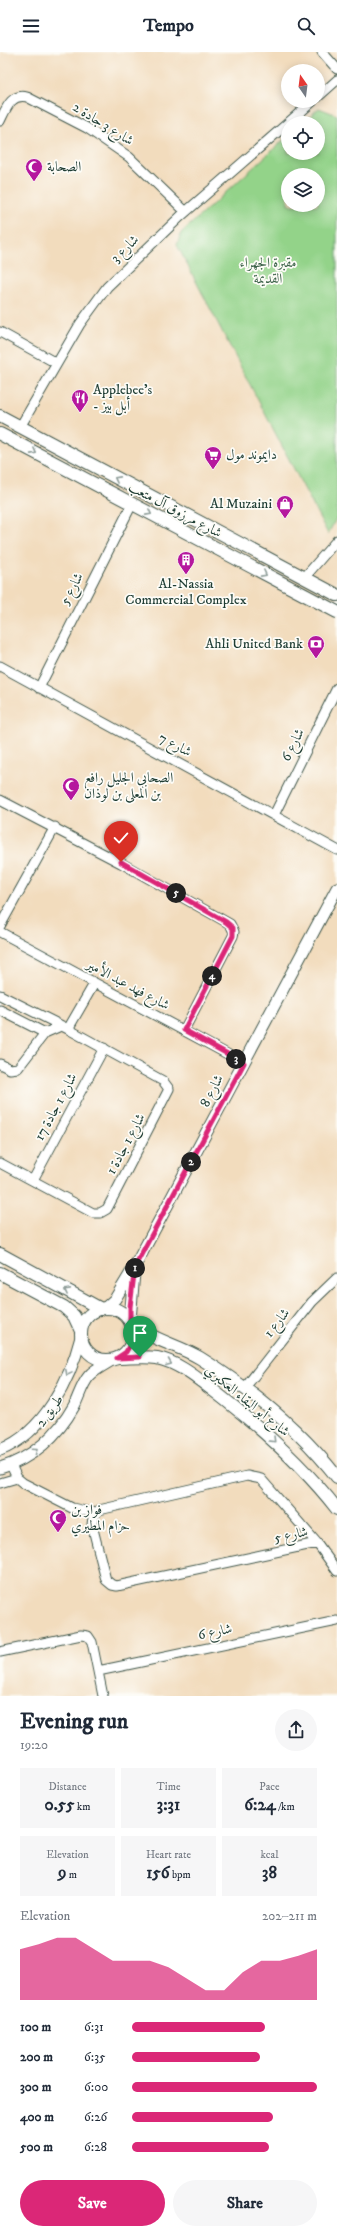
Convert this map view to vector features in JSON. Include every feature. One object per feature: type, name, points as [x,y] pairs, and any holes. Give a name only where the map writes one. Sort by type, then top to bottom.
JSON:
[{"type":"main road","name":"شارع مرزوق آل متعب","points":[[0,416],[337,595]]},
{"type":"main road","name":"شارع مرزوق آل متعب","points":[[0,434],[337,612]]},
{"type":"main road","points":[[204,543],[213,537],[213,530]]},
{"type":"main road","points":[[226,554],[228,544],[234,541]]},
{"type":"main road","points":[[0,1254],[103,1308],[119,1310],[131,1322],[134,1337],[131,1345],[126,1352],[115,1359],[104,1360],[90,1354],[85,1349],[74,1316],[64,1307],[0,1273]]},
{"type":"main road","points":[[81,1334],[86,1318],[91,1313],[103,1308]]},
{"type":"main road","name":"شارع أبو البقاء العكبري","points":[[131,1322],[141,1331],[200,1358],[244,1389],[284,1421],[334,1471]]},
{"type":"main road","name":"شارع أبو البقاء العكبري","points":[[115,1359],[157,1358],[173,1363],[201,1382],[267,1434],[318,1484],[337,1508]]},
{"type":"street","points":[[322,52],[337,69]]},
{"type":"street","points":[[325,91],[337,80]]},
{"type":"street","name":"شارع 3 جادة 2","points":[[0,121],[11,100],[21,96],[27,97],[87,128],[129,157],[186,212]]},
{"type":"street","name":"شارع 3","points":[[296,116],[305,108]]},
{"type":"street","name":"شارع 3","points":[[20,427],[80,324],[107,287],[186,212],[281,129]]},
{"type":"street","points":[[0,332],[56,363]]},
{"type":"street","name":"شارع 5","points":[[39,688],[132,504]]},
{"type":"street","points":[[304,578],[337,540]]},
{"type":"street","name":"شارع 7","points":[[0,666],[337,850]]},
{"type":"street","name":"شارع 6","points":[[274,815],[337,688]]},
{"type":"street","points":[[0,800],[55,827],[230,924],[233,928],[233,936],[184,1030]]},
{"type":"street","points":[[0,926],[55,827]]},
{"type":"street","name":"شارع 8","points":[[103,1308],[116,1299],[135,1266],[337,888]]},
{"type":"street","name":"شارع فهد عبد الأمير","points":[[0,932],[94,984],[184,1030],[244,1063]]},
{"type":"street","points":[[0,1064],[10,1069],[18,1068],[45,1033],[64,1028],[94,984]]},
{"type":"street","name":"شارع 1 جادة 1","points":[[0,995],[104,1048],[163,1081],[169,1089],[107,1209],[100,1213],[93,1213],[0,1163]]},
{"type":"street","points":[[0,1010],[45,1033]]},
{"type":"street","name":"شارع 1 جادة 17","points":[[33,1180],[104,1048]]},
{"type":"street","name":"شارع 8","points":[[131,1322],[130,1298],[135,1266]]},
{"type":"street","name":"شارع 1","points":[[244,1389],[312,1302],[337,1278]]},
{"type":"street","name":"طريق 2","points":[[0,1450],[30,1433],[41,1422],[71,1368],[81,1334]]},
{"type":"street","name":"طريق 2","points":[[0,1468],[11,1465],[42,1446],[51,1437],[73,1407],[89,1376],[115,1359]]},
{"type":"street","points":[[11,1465],[18,1478],[72,1508],[95,1513]]},
{"type":"street","name":"شارع 5","points":[[252,1476],[261,1480],[318,1543],[117,1586],[108,1583],[104,1576],[92,1525],[95,1513],[103,1508],[252,1476]]},
{"type":"street","points":[[0,1483],[18,1478]]},
{"type":"street","points":[[318,1543],[337,1571]]},
{"type":"street","name":"شارع 6","points":[[98,1671],[337,1621]]},
{"type":"street","points":[[0,1652],[84,1635],[88,1636],[92,1642],[103,1696]]},
{"type":"green space","name":"مقبرة الجهراء القديمة","points":[[319,108],[337,115],[337,517],[328,534],[177,245],[181,233],[281,142],[281,160],[325,160],[325,116],[310,116]]},
{"type":"place","name":"الصحابة","points":[[34,182]]},
{"type":"place","name":"Applebee's - أبل بيز","points":[[80,413]]},
{"type":"place","name":"دايموند مول","points":[[213,470]]},
{"type":"place","name":"Al Muzaini","points":[[285,519]]},
{"type":"place","name":"Al-Nassia Commercial Complex","points":[[186,575]]},
{"type":"place","name":"Ahli United Bank","points":[[316,659]]},
{"type":"place","name":"الصحابي الجليل رافع بن المعلى بن لوذان","points":[[71,801]]},
{"type":"place","name":"فواز بن حزام المطيري","points":[[58,1533]]},
{"type":"route","points":[[121,862],[230,924],[233,928],[233,936],[184,1030],[244,1063],[135,1266],[130,1298],[130,1320],[134,1337],[126,1352],[117,1358],[140,1357]]}]
